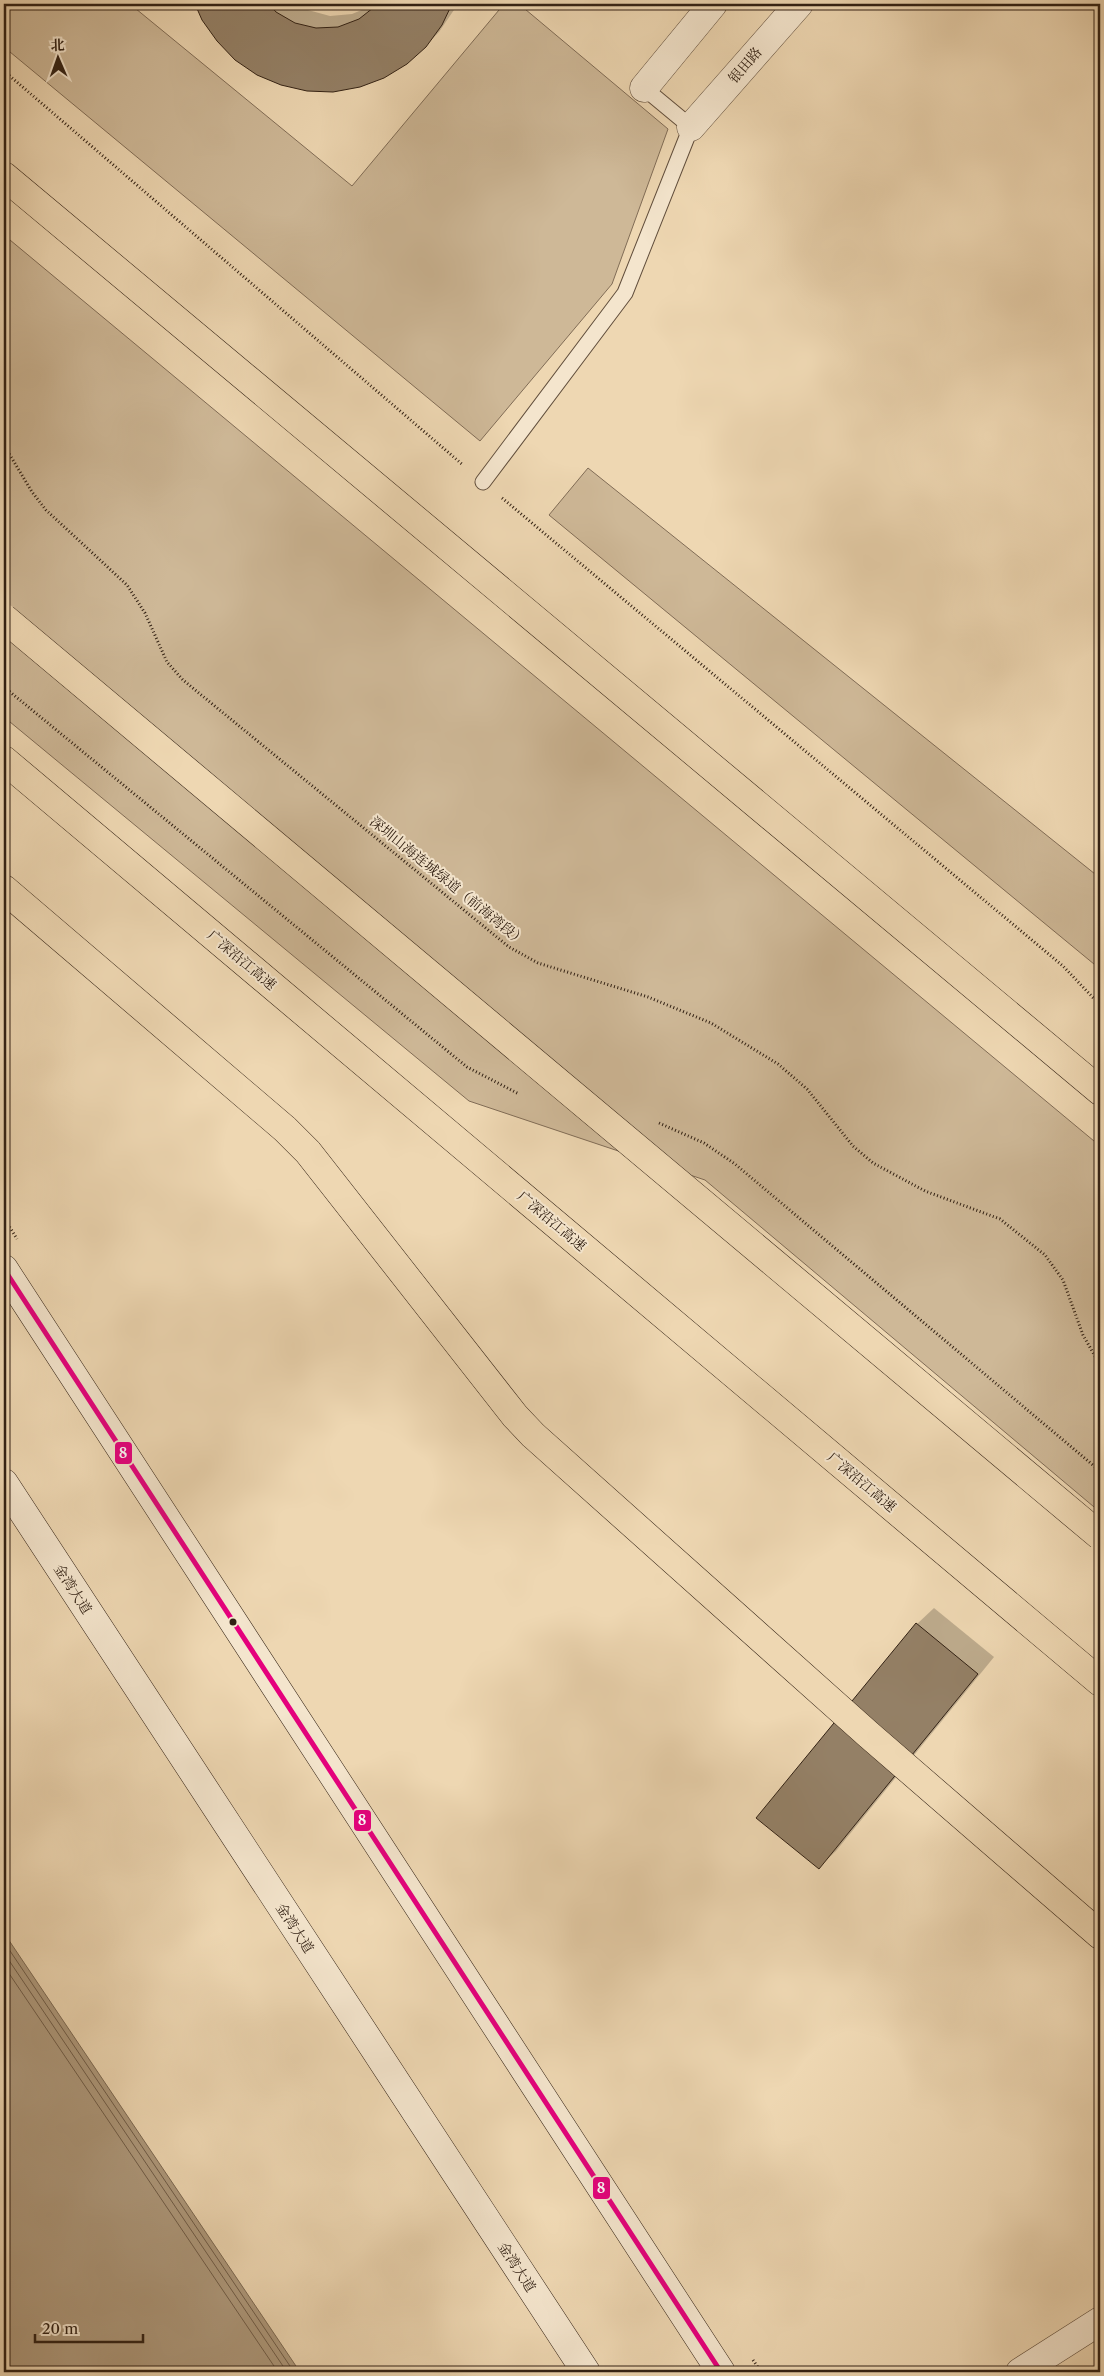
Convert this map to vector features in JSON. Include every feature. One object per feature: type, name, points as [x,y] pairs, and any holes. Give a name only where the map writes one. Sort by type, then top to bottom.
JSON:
[{"type":"highway","points":[[4,176],[1100,1091]]},
{"type":"highway","points":[[4,618],[1100,1536]]},
{"type":"highway","name":"广深沿江高速","points":[[4,760],[1100,1682]]},
{"type":"highway","points":[[4,889],[285,1129],[308,1152],[515,1416],[533,1435],[877,1742],[1100,1935]]},
{"type":"main road","points":[[644,88],[714,4]]},
{"type":"main road","name":"银田路","points":[[691,127],[799,4]]},
{"type":"main road","points":[[4,1269],[721,2372]]},
{"type":"main road","name":"金湾大道","points":[[4,1484],[586,2372]]},
{"type":"main road","points":[[1020,2372],[1100,2321]]},
{"type":"lane","points":[[484,482],[626,293],[691,127],[644,88]]},
{"type":"path","points":[[4,71],[484,482],[1063,966],[1100,1004]]},
{"type":"path","name":"深圳山海连城绿道（前海湾段）","points":[[4,445],[32,492],[46,510],[127,585],[145,613],[167,662],[183,680],[508,947],[538,963],[648,997],[712,1023],[752,1046],[793,1076],[832,1117],[853,1146],[873,1163],[925,1191],[1000,1219],[1029,1240],[1045,1255],[1063,1280],[1083,1335],[1100,1365]]},
{"type":"shaded area","points":[[4,4],[130,4],[352,186],[504,4],[519,4],[668,129],[612,284],[480,441],[4,47]]},
{"type":"shaded area","points":[[4,235],[1100,1146],[1100,1512],[705,1180],[469,1101],[4,717]]},
{"type":"shaded area","points":[[588,468],[1100,878],[1100,969],[549,515]]},
{"type":"water","points":[[4,1933],[300,2372],[4,2372]]},
{"type":"building","points":[[195,4],[269,4],[276,12],[295,23],[316,28],[338,27],[359,19],[378,4],[452,4],[442,25],[426,47],[407,64],[384,78],[360,87],[333,92],[307,91],[281,85],[257,75],[235,60],[217,41],[202,20]]},
{"type":"building","points":[[916,1623],[978,1674],[819,1869],[756,1818]]},
{"type":"transit line","name":"8","points":[[4,1269],[721,2372]]}]
